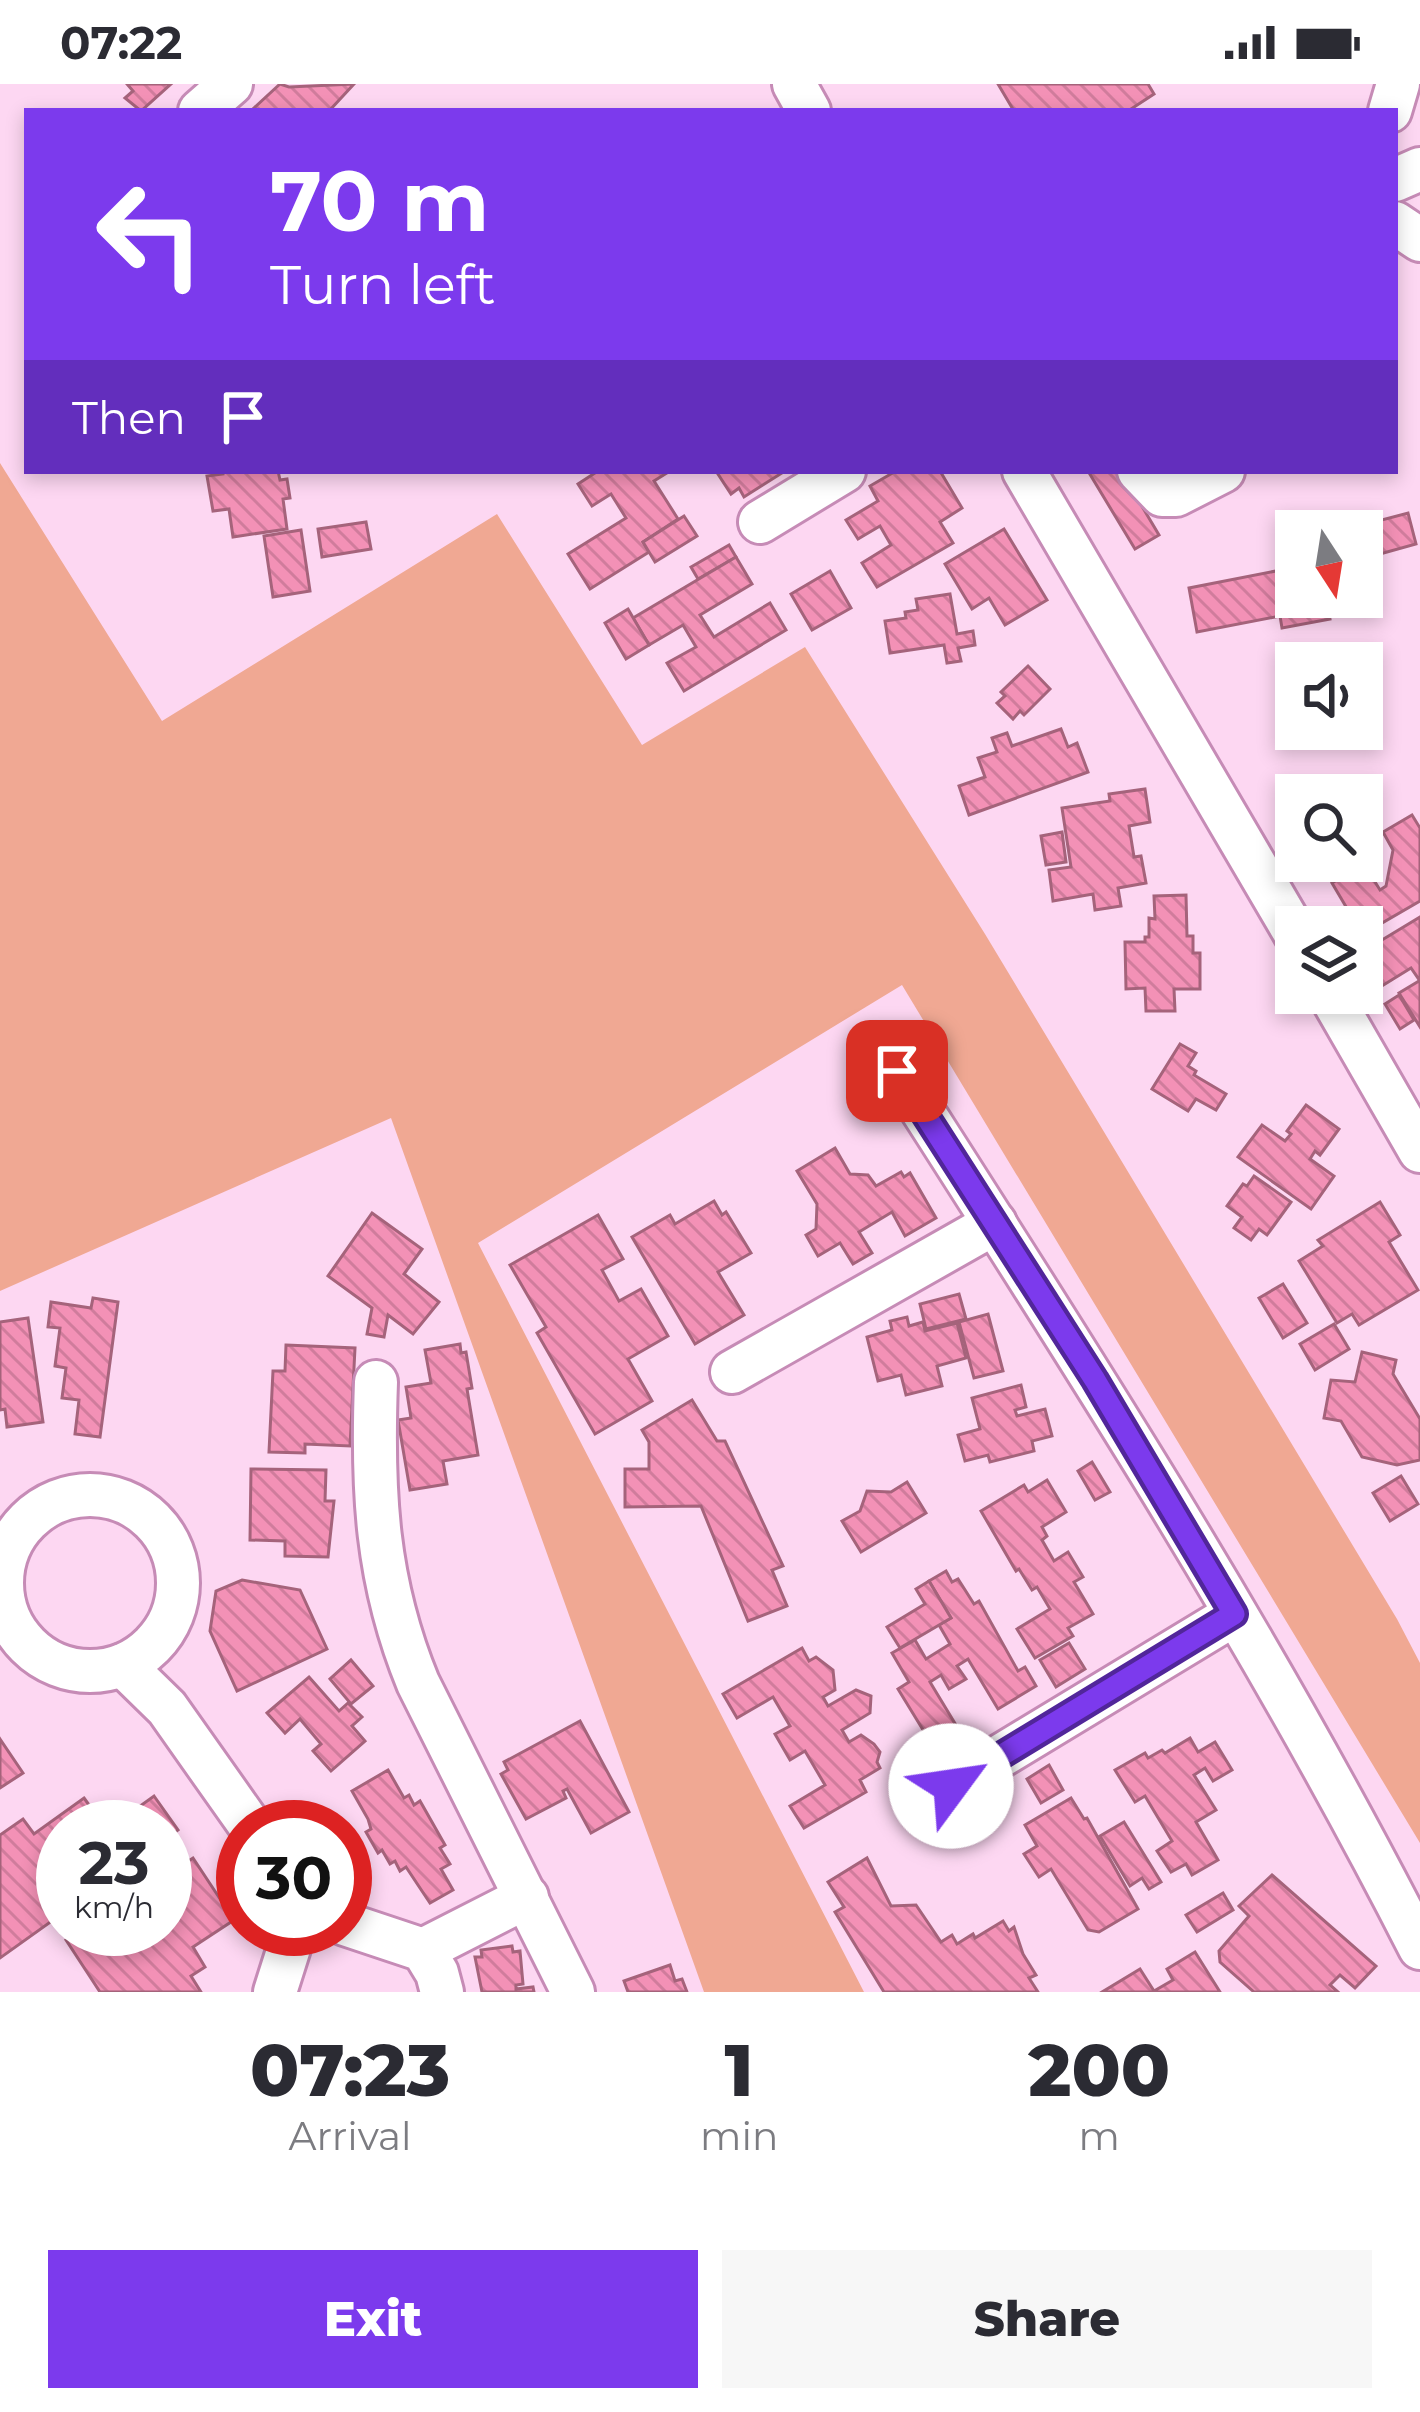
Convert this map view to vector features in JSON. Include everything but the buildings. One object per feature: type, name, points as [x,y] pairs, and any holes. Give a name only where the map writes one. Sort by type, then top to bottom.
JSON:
[{"type":"street","points":[[203,108],[231,84]]},
{"type":"street","points":[[760,522],[839,474]]},
{"type":"street","points":[[1026,474],[1279,906]]},
{"type":"street","points":[[1141,474],[1162,495],[1176,495],[1216,474]]},
{"type":"street","points":[[1341,1014],[1420,1151]]},
{"type":"street","points":[[897,1071],[1095,1380],[1346,1803],[1420,1948]]},
{"type":"street","points":[[732,1372],[995,1223]]},
{"type":"street","points":[[376,1382],[374,1490],[379,1545],[398,1636],[573,1992]]},
{"type":"street","points":[[100,1495],[129,1503],[153,1520],[170,1543],[178,1571],[178,1600],[167,1628],[148,1650],[123,1665],[94,1671],[65,1668],[39,1656],[18,1635],[5,1609],[1,1580],[7,1551],[22,1526],[44,1507],[71,1496],[100,1495]]},
{"type":"street","points":[[951,1786],[1234,1614]]},
{"type":"street","points":[[123,1665],[167,1708],[232,1800]]},
{"type":"street","points":[[423,1949],[527,1897]]},
{"type":"street","points":[[372,1933],[423,1949],[442,1992]]},
{"type":"street","points":[[275,1992],[287,1956]]},
{"type":"shaded area","points":[[0,463],[162,721],[497,514],[642,745],[805,647],[985,934],[1420,1663],[1420,1843],[902,985],[478,1243],[864,1992],[704,1992],[391,1118],[0,1291]]},
{"type":"route","points":[[897,1071],[1095,1380],[1234,1614],[951,1786]]}]
